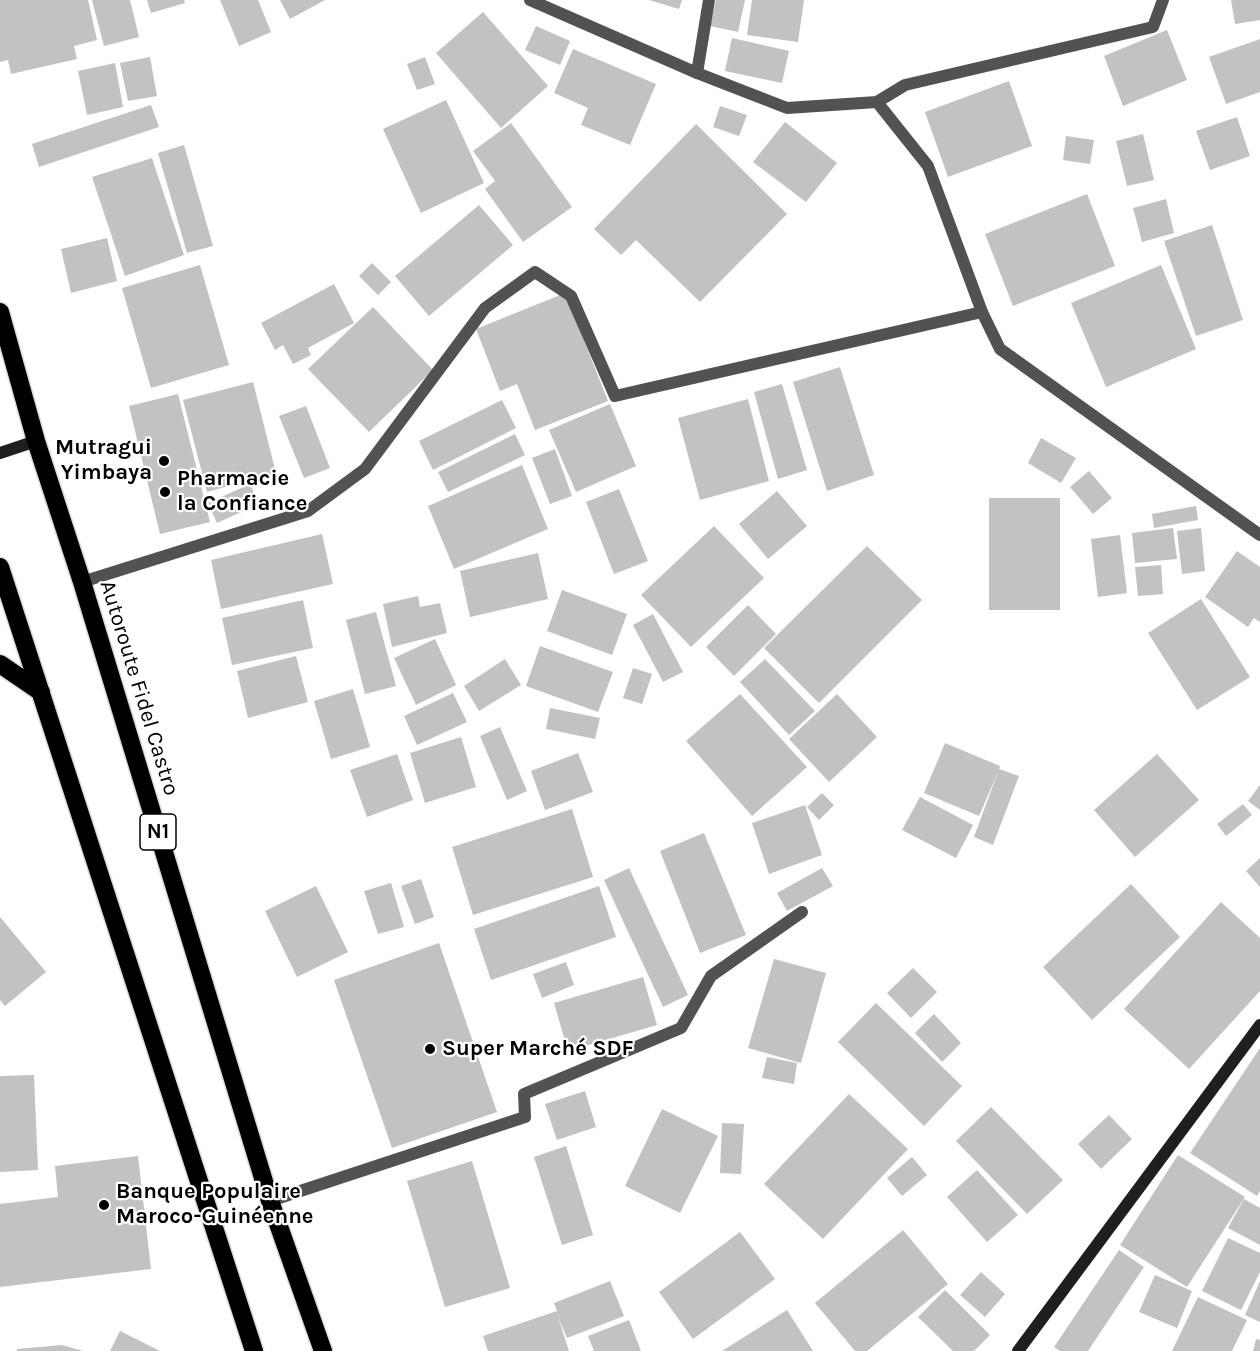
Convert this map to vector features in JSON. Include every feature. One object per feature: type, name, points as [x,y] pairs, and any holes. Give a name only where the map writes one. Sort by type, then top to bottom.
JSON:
[{"type":"highway","name":"Autoroute Fidel Castro","points":[[0,312],[36,441],[270,1201],[322,1351]]},
{"type":"highway","points":[[0,567],[254,1351]]},
{"type":"highway","points":[[0,664],[41,692]]},
{"type":"street","points":[[530,0],[697,73],[787,108],[877,102],[905,85],[1153,27],[1163,0]]},
{"type":"street","points":[[697,73],[709,0]]},
{"type":"street","points":[[877,102],[928,166],[982,312],[1000,349],[1260,535]]},
{"type":"street","points":[[81,582],[308,511],[365,469],[485,308],[535,272],[571,296],[615,396],[982,312]]},
{"type":"street","points":[[0,453],[36,441]]},
{"type":"street","points":[[270,1201],[525,1117],[524,1094],[681,1028],[711,976],[802,912]]},
{"type":"street","points":[[1018,1351],[1260,1025]]},
{"type":"building","points":[[0,0],[88,0],[97,40],[74,46],[77,59],[11,74],[8,60],[0,62]]},
{"type":"building","points":[[92,0],[130,0],[139,37],[104,46]]},
{"type":"building","points":[[147,0],[184,0],[185,3],[151,13]]},
{"type":"building","points":[[220,0],[258,0],[271,32],[239,46]]},
{"type":"building","points":[[280,0],[325,0],[290,19]]},
{"type":"building","points":[[649,0],[682,0],[679,9]]},
{"type":"building","points":[[716,0],[745,0],[738,32],[710,26]]},
{"type":"building","points":[[752,0],[804,0],[798,42],[747,35]]},
{"type":"building","points":[[1231,0],[1260,0],[1260,20],[1235,24]]},
{"type":"building","points":[[483,12],[548,86],[501,128],[436,53]]},
{"type":"building","points":[[536,26],[570,41],[560,65],[525,50]]},
{"type":"building","points":[[1167,30],[1187,80],[1123,106],[1104,56]]},
{"type":"building","points":[[732,38],[789,51],[782,83],[725,71]]},
{"type":"building","points":[[1260,39],[1260,92],[1226,104],[1209,57]]},
{"type":"building","points":[[573,49],[656,84],[630,145],[581,125],[588,108],[554,93]]},
{"type":"building","points":[[150,57],[157,96],[128,101],[120,63]]},
{"type":"building","points":[[425,57],[435,84],[417,90],[407,64]]},
{"type":"building","points":[[115,63],[123,107],[87,115],[78,71]]},
{"type":"building","points":[[1009,81],[1032,146],[948,177],[925,112]]},
{"type":"building","points":[[446,100],[484,183],[421,213],[383,129]]},
{"type":"building","points":[[151,105],[159,127],[39,167],[32,144]]},
{"type":"building","points":[[720,106],[747,115],[739,136],[713,127]]},
{"type":"building","points":[[1237,117],[1250,156],[1210,170],[1196,131]]},
{"type":"building","points":[[785,122],[837,163],[806,202],[753,162]]},
{"type":"building","points":[[511,123],[572,207],[523,242],[485,189],[495,181],[473,151]]},
{"type":"building","points":[[696,124],[787,214],[700,302],[636,240],[621,255],[594,229]]},
{"type":"building","points":[[1143,134],[1154,180],[1127,186],[1116,141]]},
{"type":"building","points":[[1066,136],[1094,140],[1090,164],[1063,160]]},
{"type":"building","points":[[184,145],[213,246],[187,253],[158,153]]},
{"type":"building","points":[[152,158],[184,255],[125,276],[92,177]]},
{"type":"building","points":[[1087,194],[1115,266],[1013,306],[985,234]]},
{"type":"building","points":[[1166,199],[1174,233],[1142,242],[1133,208]]},
{"type":"building","points":[[479,205],[513,245],[429,316],[395,276]]},
{"type":"building","points":[[1212,225],[1243,320],[1196,336],[1164,241]]},
{"type":"building","points":[[107,238],[117,281],[71,293],[61,249]]},
{"type":"building","points":[[372,263],[391,282],[378,295],[359,276]]},
{"type":"building","points":[[200,265],[229,365],[151,388],[122,288]]},
{"type":"building","points":[[1161,265],[1196,349],[1106,387],[1071,303]]},
{"type":"building","points":[[334,284],[354,323],[308,348],[311,355],[293,364],[283,345],[275,350],[261,323]]},
{"type":"building","points":[[565,293],[608,401],[535,430],[517,384],[500,391],[476,329]]},
{"type":"building","points":[[373,307],[433,370],[369,432],[308,369]]},
{"type":"building","points":[[840,367],[874,475],[827,491],[793,382]]},
{"type":"building","points":[[253,382],[276,473],[207,492],[183,400]]},
{"type":"building","points":[[782,384],[807,470],[778,479],[754,392]]},
{"type":"building","points":[[178,394],[210,522],[160,534],[129,406]]},
{"type":"building","points":[[748,399],[769,481],[700,500],[678,418]]},
{"type":"building","points":[[502,400],[516,428],[433,470],[419,441]]},
{"type":"building","points":[[610,404],[636,466],[576,492],[549,430]]},
{"type":"building","points":[[306,406],[330,468],[304,478],[279,416]]},
{"type":"building","points":[[515,434],[525,455],[448,492],[438,472]]},
{"type":"building","points":[[1041,438],[1076,458],[1061,483],[1028,463]]},
{"type":"building","points":[[555,449],[572,496],[550,504],[532,458]]},
{"type":"building","points":[[522,465],[548,529],[454,569],[428,506]]},
{"type":"building","points":[[1089,471],[1112,498],[1093,514],[1070,487]]},
{"type":"building","points":[[250,484],[259,504],[217,523],[208,503]]},
{"type":"building","points":[[619,489],[648,561],[614,574],[586,502]]},
{"type":"building","points":[[777,491],[807,526],[768,559],[739,524]]},
{"type":"building","points":[[989,498],[1060,498],[1060,610],[989,610]]},
{"type":"building","points":[[1196,506],[1198,520],[1154,528],[1152,514]]},
{"type":"building","points":[[714,526],[764,578],[691,647],[641,595]]},
{"type":"building","points":[[1173,528],[1177,559],[1135,563],[1132,533]]},
{"type":"building","points":[[1201,528],[1205,571],[1182,574],[1177,531]]},
{"type":"building","points":[[322,534],[333,584],[221,609],[211,560]]},
{"type":"building","points":[[1120,535],[1127,593],[1098,597],[1091,539]]},
{"type":"building","points":[[867,546],[922,600],[819,703],[764,648]]},
{"type":"building","points":[[1237,551],[1260,567],[1260,622],[1254,618],[1248,627],[1205,597]]},
{"type":"building","points":[[538,553],[548,599],[470,617],[460,571]]},
{"type":"building","points":[[1161,565],[1163,594],[1138,596],[1135,567]]},
{"type":"building","points":[[562,590],[627,614],[612,655],[547,631]]},
{"type":"building","points":[[418,596],[420,607],[440,603],[447,633],[392,647],[383,604]]},
{"type":"building","points":[[1201,599],[1250,677],[1197,710],[1148,633]]},
{"type":"building","points":[[303,600],[313,648],[232,665],[222,618]]},
{"type":"building","points":[[748,605],[776,634],[734,676],[706,647]]},
{"type":"building","points":[[376,612],[396,686],[365,694],[346,620]]},
{"type":"building","points":[[653,614],[683,672],[663,682],[633,625]]},
{"type":"building","points":[[435,639],[456,685],[416,705],[394,658]]},
{"type":"building","points":[[540,646],[613,672],[598,712],[526,686]]},
{"type":"building","points":[[296,656],[308,702],[248,718],[237,671]]},
{"type":"building","points":[[505,659],[521,685],[479,711],[464,686]]},
{"type":"building","points":[[765,659],[815,711],[789,735],[740,682]]},
{"type":"building","points":[[633,668],[652,674],[642,704],[623,698]]},
{"type":"building","points":[[353,689],[370,747],[331,759],[314,701]]},
{"type":"building","points":[[453,693],[467,722],[417,745],[404,716]]},
{"type":"building","points":[[740,694],[807,767],[752,816],[686,741]]},
{"type":"building","points":[[837,694],[877,737],[829,782],[789,739]]},
{"type":"building","points":[[550,708],[600,718],[595,739],[546,729]]},
{"type":"building","points":[[500,727],[527,791],[507,800],[480,736]]},
{"type":"building","points":[[461,737],[476,787],[425,803],[410,753]]},
{"type":"building","points":[[945,743],[1019,776],[993,845],[974,837],[998,772],[979,816],[924,793]]},
{"type":"building","points":[[578,753],[593,792],[545,810],[531,771]]},
{"type":"building","points":[[397,754],[413,800],[367,817],[350,770]]},
{"type":"building","points":[[1157,754],[1199,800],[1135,857],[1094,810]]},
{"type":"building","points":[[1260,785],[1260,810],[1248,801]]},
{"type":"building","points":[[822,793],[834,805],[819,820],[807,807]]},
{"type":"building","points":[[920,797],[973,825],[956,858],[902,830]]},
{"type":"building","points":[[1243,804],[1252,815],[1226,836],[1217,824]]},
{"type":"building","points":[[805,805],[822,855],[769,874],[752,823]]},
{"type":"building","points":[[572,809],[593,877],[473,915],[452,847]]},
{"type":"building","points":[[704,833],[746,935],[700,953],[660,851]]},
{"type":"building","points":[[1260,858],[1260,887],[1246,871]]},
{"type":"building","points":[[629,868],[688,995],[663,1007],[604,880]]},
{"type":"building","points":[[822,868],[833,886],[787,911],[777,893]]},
{"type":"building","points":[[421,879],[434,917],[415,924],[401,886]]},
{"type":"building","points":[[391,883],[404,927],[378,934],[364,891]]},
{"type":"building","points":[[1131,884],[1180,937],[1092,1020],[1043,967]]},
{"type":"building","points":[[316,886],[348,952],[297,977],[265,911]]},
{"type":"building","points":[[599,886],[616,937],[491,980],[474,929]]},
{"type":"building","points":[[1221,902],[1260,938],[1260,991],[1189,1069],[1124,1009]]},
{"type":"building","points":[[0,917],[46,972],[5,1006],[0,1000]]},
{"type":"building","points":[[439,943],[497,1112],[392,1148],[334,980]]},
{"type":"building","points":[[774,959],[826,973],[801,1063],[748,1048]]},
{"type":"building","points":[[566,962],[574,985],[542,998],[533,974]]},
{"type":"building","points":[[913,968],[937,992],[911,1018],[887,993]]},
{"type":"building","points":[[643,977],[657,1025],[568,1051],[554,1003]]},
{"type":"building","points":[[876,1003],[962,1086],[924,1126],[838,1042]]},
{"type":"building","points":[[934,1014],[961,1043],[942,1062],[915,1033]]},
{"type":"building","points":[[1260,1048],[1260,1191],[1257,1196],[1190,1153]]},
{"type":"building","points":[[767,1057],[797,1063],[794,1084],[762,1078]]},
{"type":"building","points":[[34,1075],[38,1170],[0,1172],[0,1076]]},
{"type":"building","points":[[585,1091],[596,1127],[557,1140],[545,1104]]},
{"type":"building","points":[[849,1094],[908,1149],[823,1239],[764,1184]]},
{"type":"building","points":[[991,1107],[1063,1180],[1027,1214],[956,1141]]},
{"type":"building","points":[[662,1109],[718,1136],[680,1213],[625,1186]]},
{"type":"building","points":[[1109,1115],[1132,1139],[1101,1169],[1078,1144]]},
{"type":"building","points":[[722,1123],[744,1124],[741,1174],[720,1173]]},
{"type":"building","points":[[566,1146],[593,1235],[562,1245],[534,1157]]},
{"type":"building","points":[[1178,1155],[1245,1197],[1187,1287],[1120,1245]]},
{"type":"building","points":[[138,1156],[151,1269],[0,1287],[0,1204],[58,1197],[55,1166]]},
{"type":"building","points":[[912,1157],[927,1175],[902,1196],[887,1178]]},
{"type":"building","points":[[472,1161],[510,1288],[445,1307],[407,1181]]},
{"type":"building","points":[[977,1170],[1018,1215],[987,1242],[947,1197]]},
{"type":"building","points":[[1244,1199],[1260,1208],[1260,1245],[1228,1228]]},
{"type":"building","points":[[903,1230],[948,1284],[867,1351],[855,1351],[815,1303]]},
{"type":"building","points":[[740,1232],[775,1279],[693,1339],[659,1292]]},
{"type":"building","points":[[1228,1238],[1260,1253],[1260,1272],[1241,1310],[1202,1291]]},
{"type":"building","points":[[1119,1250],[1144,1267],[1088,1351],[1060,1351],[1054,1347]]},
{"type":"building","points":[[981,1272],[1005,1294],[985,1317],[960,1295]]},
{"type":"building","points":[[1155,1275],[1192,1291],[1177,1328],[1139,1312]]},
{"type":"building","points":[[610,1281],[624,1316],[567,1338],[558,1317],[569,1351],[488,1351],[483,1336],[557,1311],[554,1303]]},
{"type":"building","points":[[1260,1281],[1260,1322],[1245,1315]]},
{"type":"building","points":[[945,1290],[990,1335],[974,1351],[953,1351],[918,1317]]},
{"type":"building","points":[[1198,1297],[1247,1320],[1232,1351],[1172,1351]]},
{"type":"building","points":[[787,1310],[813,1351],[722,1351]]},
{"type":"building","points":[[629,1320],[641,1351],[594,1351],[588,1336]]},
{"type":"building","points":[[120,1331],[160,1351],[110,1351]]},
{"type":"building","points":[[1256,1339],[1260,1340],[1260,1351],[1253,1351]]},
{"type":"building","points":[[62,1345],[83,1351],[17,1351],[17,1349]]},
{"type":"place","name":"Mutragui Yimbaya","points":[[164,461]]},
{"type":"place","name":"Pharmacie la Confiance","points":[[165,492]]},
{"type":"place","name":"Super Marché SDF","points":[[430,1049]]},
{"type":"place","name":"Banque Populaire Maroco-Guinéenne","points":[[104,1205]]}]
